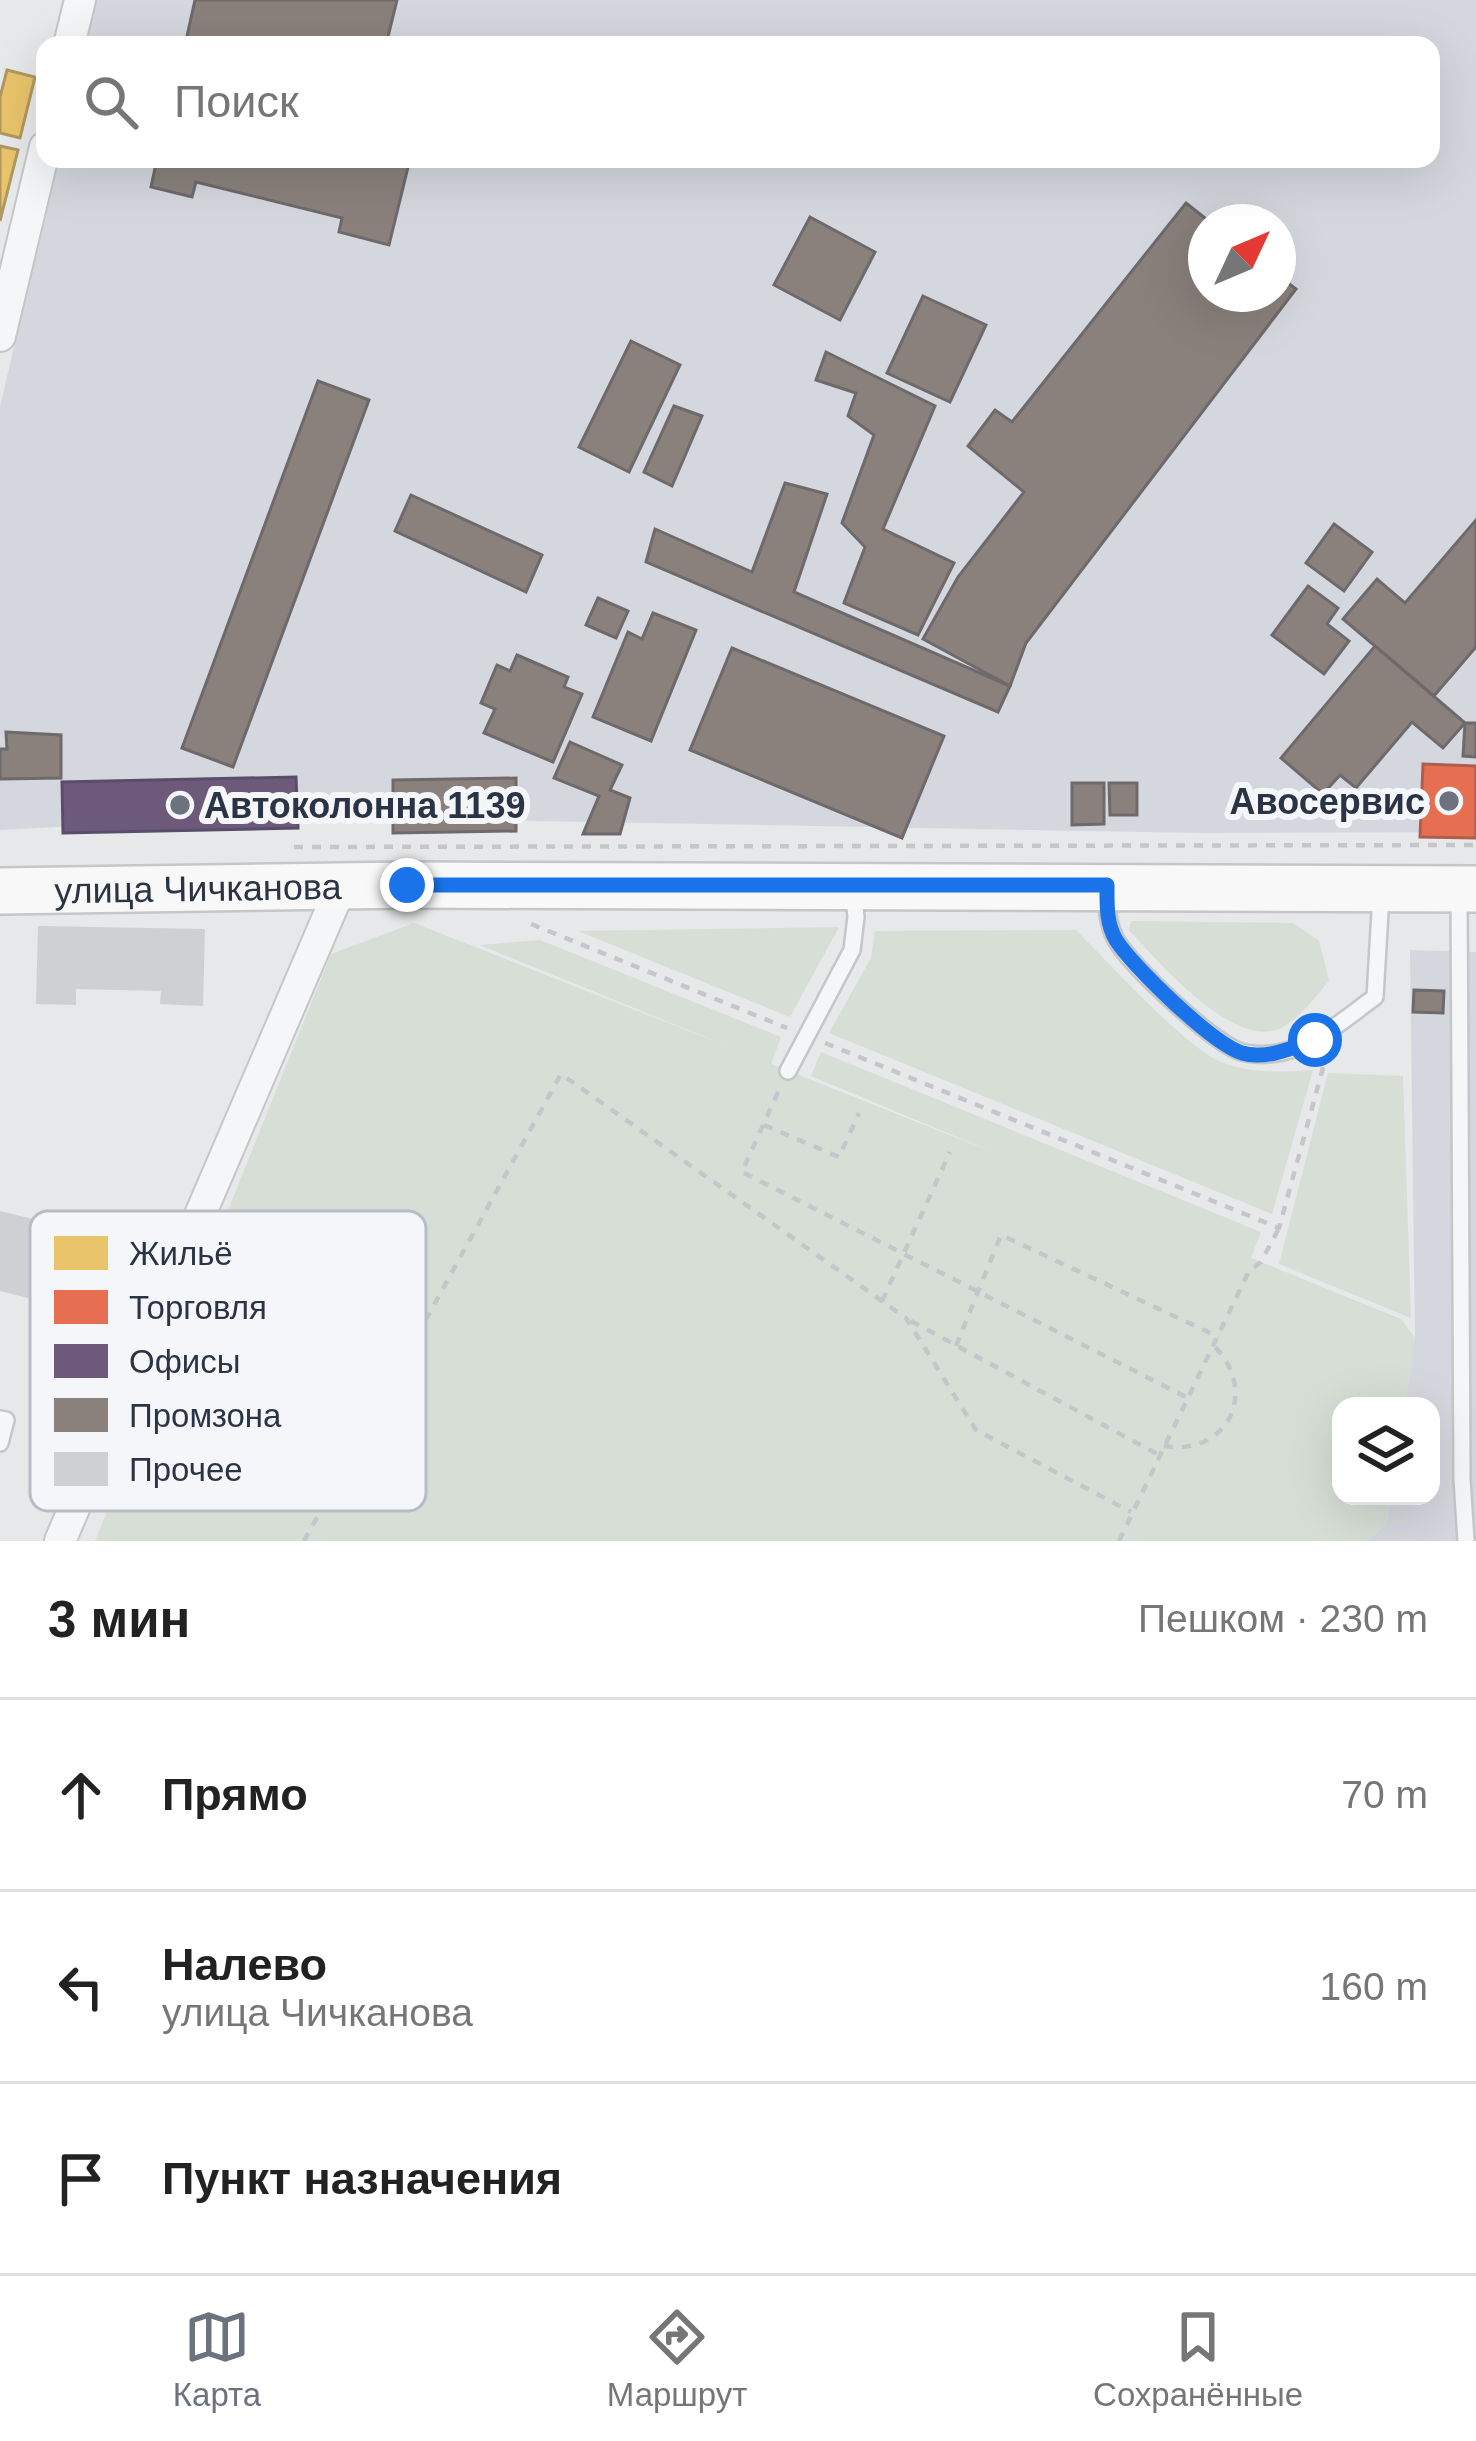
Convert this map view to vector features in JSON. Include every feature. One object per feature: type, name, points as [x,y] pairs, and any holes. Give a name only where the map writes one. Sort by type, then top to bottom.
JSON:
[{"type":"main road","name":"улица Чичканова","points":[[0,891],[407,885],[1467,889]]},
{"type":"street","points":[[71,36],[80,0]]},
{"type":"street","points":[[0,336],[6,285],[39,168]]},
{"type":"street","points":[[202,1211],[340,889]]},
{"type":"street","points":[[60,1541],[73,1511]]},
{"type":"lane","points":[[788,1071],[852,950],[853,885]]},
{"type":"lane","points":[[1107,885],[1107,915],[1115,938],[1148,978],[1242,1053],[1273,1054],[1315,1040],[1375,997],[1382,886]]},
{"type":"lane","points":[[1466,1541],[1462,1479],[1467,889]]},
{"type":"lane","points":[[0,1419],[6,1420],[0,1443]]},
{"type":"path","points":[[287,847],[1476,845]]},
{"type":"path","points":[[520,919],[1279,1228]]},
{"type":"path","points":[[1119,1541],[1249,1271],[1261,1262],[1279,1228],[1336,1025]]},
{"type":"path","points":[[788,1071],[742,1172],[1188,1398]]},
{"type":"path","points":[[426,1319],[561,1074],[906,1318],[1159,1456]]},
{"type":"path","points":[[764,1125],[839,1157],[859,1114]]},
{"type":"path","points":[[882,1301],[950,1152]]},
{"type":"path","points":[[956,1346],[1001,1235],[1219,1337]]},
{"type":"path","points":[[906,1318],[976,1430],[1132,1512]]},
{"type":"path","points":[[1164,1446],[1197,1445],[1213,1438],[1234,1410],[1234,1375],[1214,1346]]},
{"type":"path","points":[[304,1541],[321,1511]]},
{"type":"shaded area","points":[[95,0],[1476,0],[1476,832],[1201,833],[266,816],[0,830],[0,407],[56,168],[1440,168],[1440,36],[87,36]]},
{"type":"shaded area","points":[[1131,921],[1293,923],[1319,941],[1329,981],[1281,1028],[1262,1032],[1242,1027],[1220,1016],[1178,981],[1129,930]]},
{"type":"shaded area","points":[[414,923],[732,1048],[480,945],[540,940],[781,1037],[771,1064],[1000,1155],[811,1076],[821,1052],[1261,1232],[1251,1258],[1401,1319],[1415,1338],[1406,1397],[1332,1397],[1332,1505],[1390,1505],[1387,1522],[1369,1541],[95,1541],[107,1511],[426,1511],[426,1211],[228,1211],[331,954]]},
{"type":"shaded area","points":[[839,927],[790,1017],[578,931]]},
{"type":"shaded area","points":[[1076,930],[1205,1053],[1243,1069],[1313,1070],[1272,1214],[829,1033],[871,958],[875,931]]},
{"type":"shaded area","points":[[1410,950],[1476,952],[1476,1541],[1369,1541],[1387,1522],[1390,1505],[1440,1505],[1440,1397],[1406,1397],[1415,1338]]},
{"type":"shaded area","points":[[1328,1073],[1403,1076],[1411,1318],[1279,1264]]},
{"type":"building: Жильё","points":[[7,70],[35,77],[20,138],[0,133],[0,97]]},
{"type":"building: Жильё","points":[[0,146],[18,150],[0,221]]},
{"type":"building: Торговля","name":"Авосервис","points":[[1423,764],[1476,766],[1476,838],[1420,837]]},
{"type":"building: Офисы","name":"Автоколонна 1139","points":[[296,777],[298,828],[63,833],[62,782]]},
{"type":"building: Промзона","points":[[195,0],[397,0],[388,36],[187,36]]},
{"type":"building: Промзона","points":[[155,168],[408,168],[389,245],[339,232],[342,218],[196,182],[192,197],[151,187]]},
{"type":"building: Промзона","points":[[1186,203],[1188,312],[1278,312],[1026,643],[1010,686],[923,639],[958,577],[1024,492],[968,446],[995,410],[1012,422]]},
{"type":"building: Промзона","points":[[810,217],[875,252],[840,320],[774,285]]},
{"type":"building: Промзона","points":[[923,296],[986,325],[950,402],[887,373]]},
{"type":"building: Промзона","points":[[631,341],[680,365],[629,472],[579,447]]},
{"type":"building: Промзона","points":[[826,352],[935,406],[883,529],[954,563],[918,635],[844,603],[865,547],[842,523],[874,435],[848,416],[856,393],[816,380]]},
{"type":"building: Промзона","points":[[318,381],[369,400],[233,767],[182,748]]},
{"type":"building: Промзона","points":[[674,406],[702,416],[672,486],[644,472]]},
{"type":"building: Промзона","points":[[785,483],[827,494],[794,592],[1010,686],[998,712],[646,562],[655,529],[752,572]]},
{"type":"building: Промзона","points":[[411,495],[542,555],[526,592],[395,531]]},
{"type":"building: Промзона","points":[[1476,520],[1476,647],[1434,696],[1343,619],[1377,579],[1405,603]]},
{"type":"building: Промзона","points":[[1334,524],[1372,552],[1344,591],[1306,563]]},
{"type":"building: Промзона","points":[[1308,586],[1338,608],[1327,624],[1349,641],[1324,674],[1272,635]]},
{"type":"building: Промзона","points":[[598,598],[628,611],[616,638],[586,625]]},
{"type":"building: Промзона","points":[[653,613],[696,630],[651,741],[593,717],[628,632],[642,639]]},
{"type":"building: Промзона","points":[[1375,646],[1465,723],[1443,748],[1412,722],[1356,788],[1340,775],[1323,794],[1281,758]]},
{"type":"building: Промзона","points":[[732,648],[944,736],[902,838],[690,750]]},
{"type":"building: Промзона","points":[[517,655],[568,677],[564,687],[582,694],[553,762],[484,733],[495,709],[481,703],[497,665],[510,671]]},
{"type":"building: Промзона","points":[[1465,723],[1476,723],[1476,757],[1463,756]]},
{"type":"building: Промзона","points":[[6,732],[61,735],[61,778],[0,779],[0,749],[7,749]]},
{"type":"building: Промзона","points":[[570,742],[622,765],[610,790],[630,798],[620,834],[583,834],[599,796],[554,778]]},
{"type":"building: Промзона","points":[[516,778],[516,831],[393,833],[393,780]]},
{"type":"building: Промзона","points":[[1072,783],[1104,783],[1104,824],[1072,825]]},
{"type":"building: Промзона","points":[[1109,783],[1137,783],[1137,815],[1110,815]]},
{"type":"building: Промзона","points":[[1414,990],[1444,991],[1443,1013],[1413,1012]]},
{"type":"building: Прочее","points":[[38,926],[205,929],[203,1006],[160,1004],[161,991],[76,989],[76,1005],[36,1004]]},
{"type":"building: Прочее","points":[[0,1211],[30,1218],[30,1298],[0,1291]]},
{"type":"place","name":"Авосервис","points":[[1449,801]]},
{"type":"place","name":"Автоколонна 1139","points":[[180,805]]},
{"type":"route","points":[[407,885],[1107,885],[1107,915],[1115,938],[1148,978],[1215,1036],[1242,1053],[1273,1054],[1315,1040]]}]
